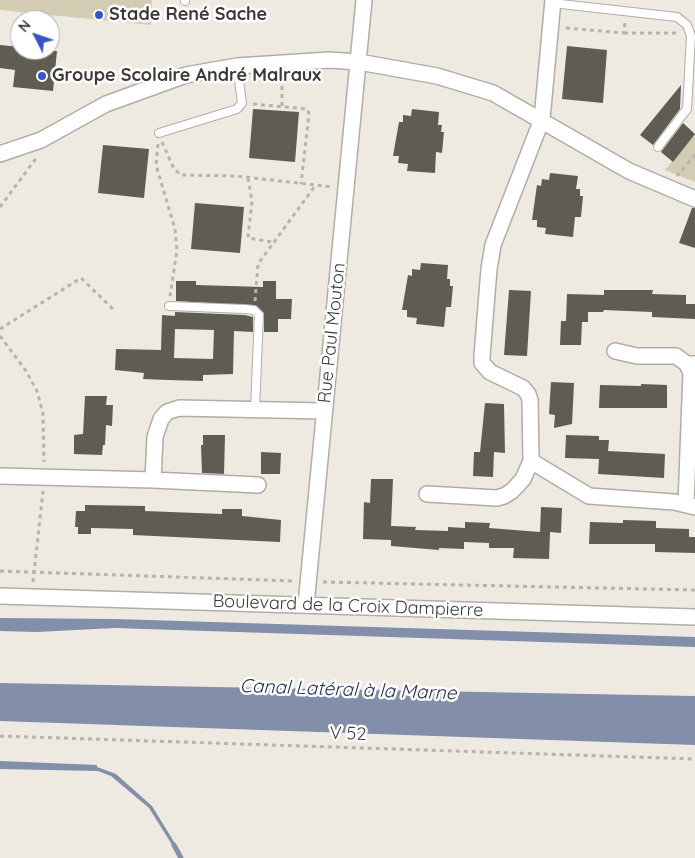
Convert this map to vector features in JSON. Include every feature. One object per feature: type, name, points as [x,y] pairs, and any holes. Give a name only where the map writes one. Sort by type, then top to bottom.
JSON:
[{"type":"street","name":"Rue Paul Mouton","points":[[306,605],[364,0]]},
{"type":"street","points":[[427,494],[497,498],[504,496],[523,479],[531,461],[530,400],[528,394],[523,388],[490,372],[482,363],[482,356],[489,269],[493,245],[542,119],[552,1]]},
{"type":"street","points":[[0,154],[41,140],[106,104],[186,75],[237,66],[329,60],[359,62],[437,76],[493,93],[542,119],[629,171],[695,199]]},
{"type":"street","points":[[531,461],[589,496],[690,506],[691,364],[676,356],[637,356],[615,351]]},
{"type":"street","points":[[153,480],[155,437],[167,412],[179,408],[324,411]]},
{"type":"street","points":[[0,476],[258,485]]},
{"type":"street","name":"Boulevard de la Croix Dampierre","points":[[0,596],[695,617]]},
{"type":"lane","points":[[552,1],[676,17],[687,25],[690,33],[687,109],[658,147]]},
{"type":"lane","points":[[159,133],[237,110],[242,103],[237,66]]},
{"type":"lane","points":[[168,306],[254,310],[259,315],[255,409]]},
{"type":"path","points":[[624,33],[626,10]]},
{"type":"path","points":[[550,26],[624,33],[690,33]]},
{"type":"path","points":[[282,62],[282,106]]},
{"type":"path","points":[[242,103],[302,107],[307,109],[309,114],[302,184]]},
{"type":"path","points":[[159,133],[166,155],[174,169],[181,175],[248,178],[346,189]]},
{"type":"path","points":[[159,133],[156,165],[159,182],[168,202],[175,229],[177,250],[168,306]]},
{"type":"path","points":[[0,207],[38,156],[41,140]]},
{"type":"path","points":[[667,188],[695,155]]},
{"type":"path","points":[[248,178],[252,201],[248,238],[272,242]]},
{"type":"path","points":[[254,310],[258,264],[272,242],[315,185]]},
{"type":"path","points":[[0,330],[81,278],[113,309]]},
{"type":"path","points":[[0,572],[308,582],[695,590]]},
{"type":"path","name":"V 52","points":[[0,736],[695,759]]},
{"type":"shaded area","name":"Stade René Sache","points":[[0,0],[152,0],[151,25],[60,16],[60,10],[0,10]]},
{"type":"shaded area","points":[[695,134],[695,182],[665,170]]},
{"type":"water","points":[[0,618],[116,619],[695,637],[695,647],[115,628],[37,632],[0,631]]},
{"type":"water","name":"Canal Latéral à la Marne","points":[[0,683],[695,696],[695,745],[0,721]]},
{"type":"water","points":[[0,761],[97,765],[97,767],[116,774],[152,806],[179,850],[176,851],[149,808],[111,776],[98,771],[0,769]]},
{"type":"building","points":[[0,45],[10,46],[10,60],[56,60],[53,91],[13,87],[15,70],[0,68]]},
{"type":"building","points":[[567,46],[607,50],[603,103],[562,99]]},
{"type":"building","points":[[681,85],[680,109],[653,145],[640,135]]},
{"type":"building","points":[[253,109],[299,112],[295,162],[249,158]]},
{"type":"building","points":[[412,109],[439,112],[438,125],[442,125],[441,132],[444,132],[442,153],[436,152],[435,173],[407,171],[408,164],[398,163],[399,156],[393,156],[399,122],[403,122],[403,115],[411,116]]},
{"type":"building","points":[[683,123],[695,134],[673,162],[661,152]]},
{"type":"building","points":[[103,145],[149,149],[144,198],[98,193]]},
{"type":"building","points":[[550,173],[578,176],[576,189],[580,189],[580,196],[583,196],[581,217],[575,217],[573,237],[545,234],[546,228],[537,227],[537,220],[532,220],[537,185],[541,186],[542,179],[549,180]]},
{"type":"building","points":[[195,203],[244,207],[240,253],[191,249]]},
{"type":"building","points":[[692,208],[695,208],[695,248],[679,243]]},
{"type":"building","points":[[421,263],[448,265],[447,279],[450,279],[450,286],[453,286],[451,307],[446,307],[444,327],[416,324],[417,318],[407,317],[407,310],[402,310],[408,275],[412,276],[412,269],[420,270]]},
{"type":"building","points":[[176,281],[196,281],[196,285],[263,287],[263,281],[276,281],[276,299],[292,299],[291,319],[278,319],[278,332],[264,332],[264,313],[257,306],[176,301]]},
{"type":"building","points":[[509,290],[531,291],[527,356],[504,355]]},
{"type":"building","points":[[604,290],[653,290],[652,294],[686,295],[686,304],[695,304],[695,319],[652,317],[652,312],[604,310],[603,312],[588,312],[588,322],[582,322],[581,345],[560,345],[561,321],[566,321],[567,294],[604,295]]},
{"type":"building","points":[[175,312],[253,317],[253,332],[234,331],[233,374],[203,375],[203,381],[168,380],[143,379],[144,373],[115,370],[116,349],[161,350],[162,315],[175,316]],"holes":[[[175,329],[214,330],[213,359],[174,358]]]},
{"type":"building","points":[[551,382],[574,383],[572,424],[554,428],[555,415],[549,414]]},
{"type":"building","points":[[641,384],[667,385],[667,408],[599,408],[600,385],[641,386]]},
{"type":"building","points":[[85,396],[107,396],[106,405],[113,405],[112,426],[106,425],[105,445],[103,445],[102,455],[74,454],[74,435],[83,434]]},
{"type":"building","points":[[485,403],[504,404],[505,453],[494,452],[493,477],[473,476],[474,452],[480,452]]},
{"type":"building","points":[[203,435],[225,435],[224,474],[202,473],[201,445],[203,445]]},
{"type":"building","points":[[566,435],[599,436],[599,440],[609,440],[608,451],[665,454],[664,478],[598,474],[599,459],[565,458]]},
{"type":"building","points":[[261,452],[281,453],[280,474],[261,474]]},
{"type":"building","points":[[371,479],[393,479],[391,526],[416,527],[415,530],[448,531],[448,527],[465,528],[465,522],[490,523],[489,528],[540,532],[541,507],[562,508],[561,533],[550,532],[549,559],[513,558],[514,548],[489,548],[489,543],[464,542],[464,549],[439,548],[439,550],[391,546],[391,540],[363,539],[364,502],[370,503]]},
{"type":"building","points":[[85,505],[145,506],[145,511],[222,514],[222,509],[242,509],[242,516],[281,520],[280,542],[133,535],[133,529],[91,528],[91,534],[78,534],[78,527],[75,527],[76,511],[85,511]]},
{"type":"building","points":[[623,520],[656,521],[656,528],[689,529],[689,537],[695,537],[695,553],[655,552],[655,544],[589,544],[590,522],[623,523]]},
{"type":"waterway","points":[[174,845],[181,858]]},
{"type":"place","name":"Stade René Sache","points":[[99,15]]},
{"type":"place","name":"Groupe Scolaire André Malraux","points":[[42,76]]}]
